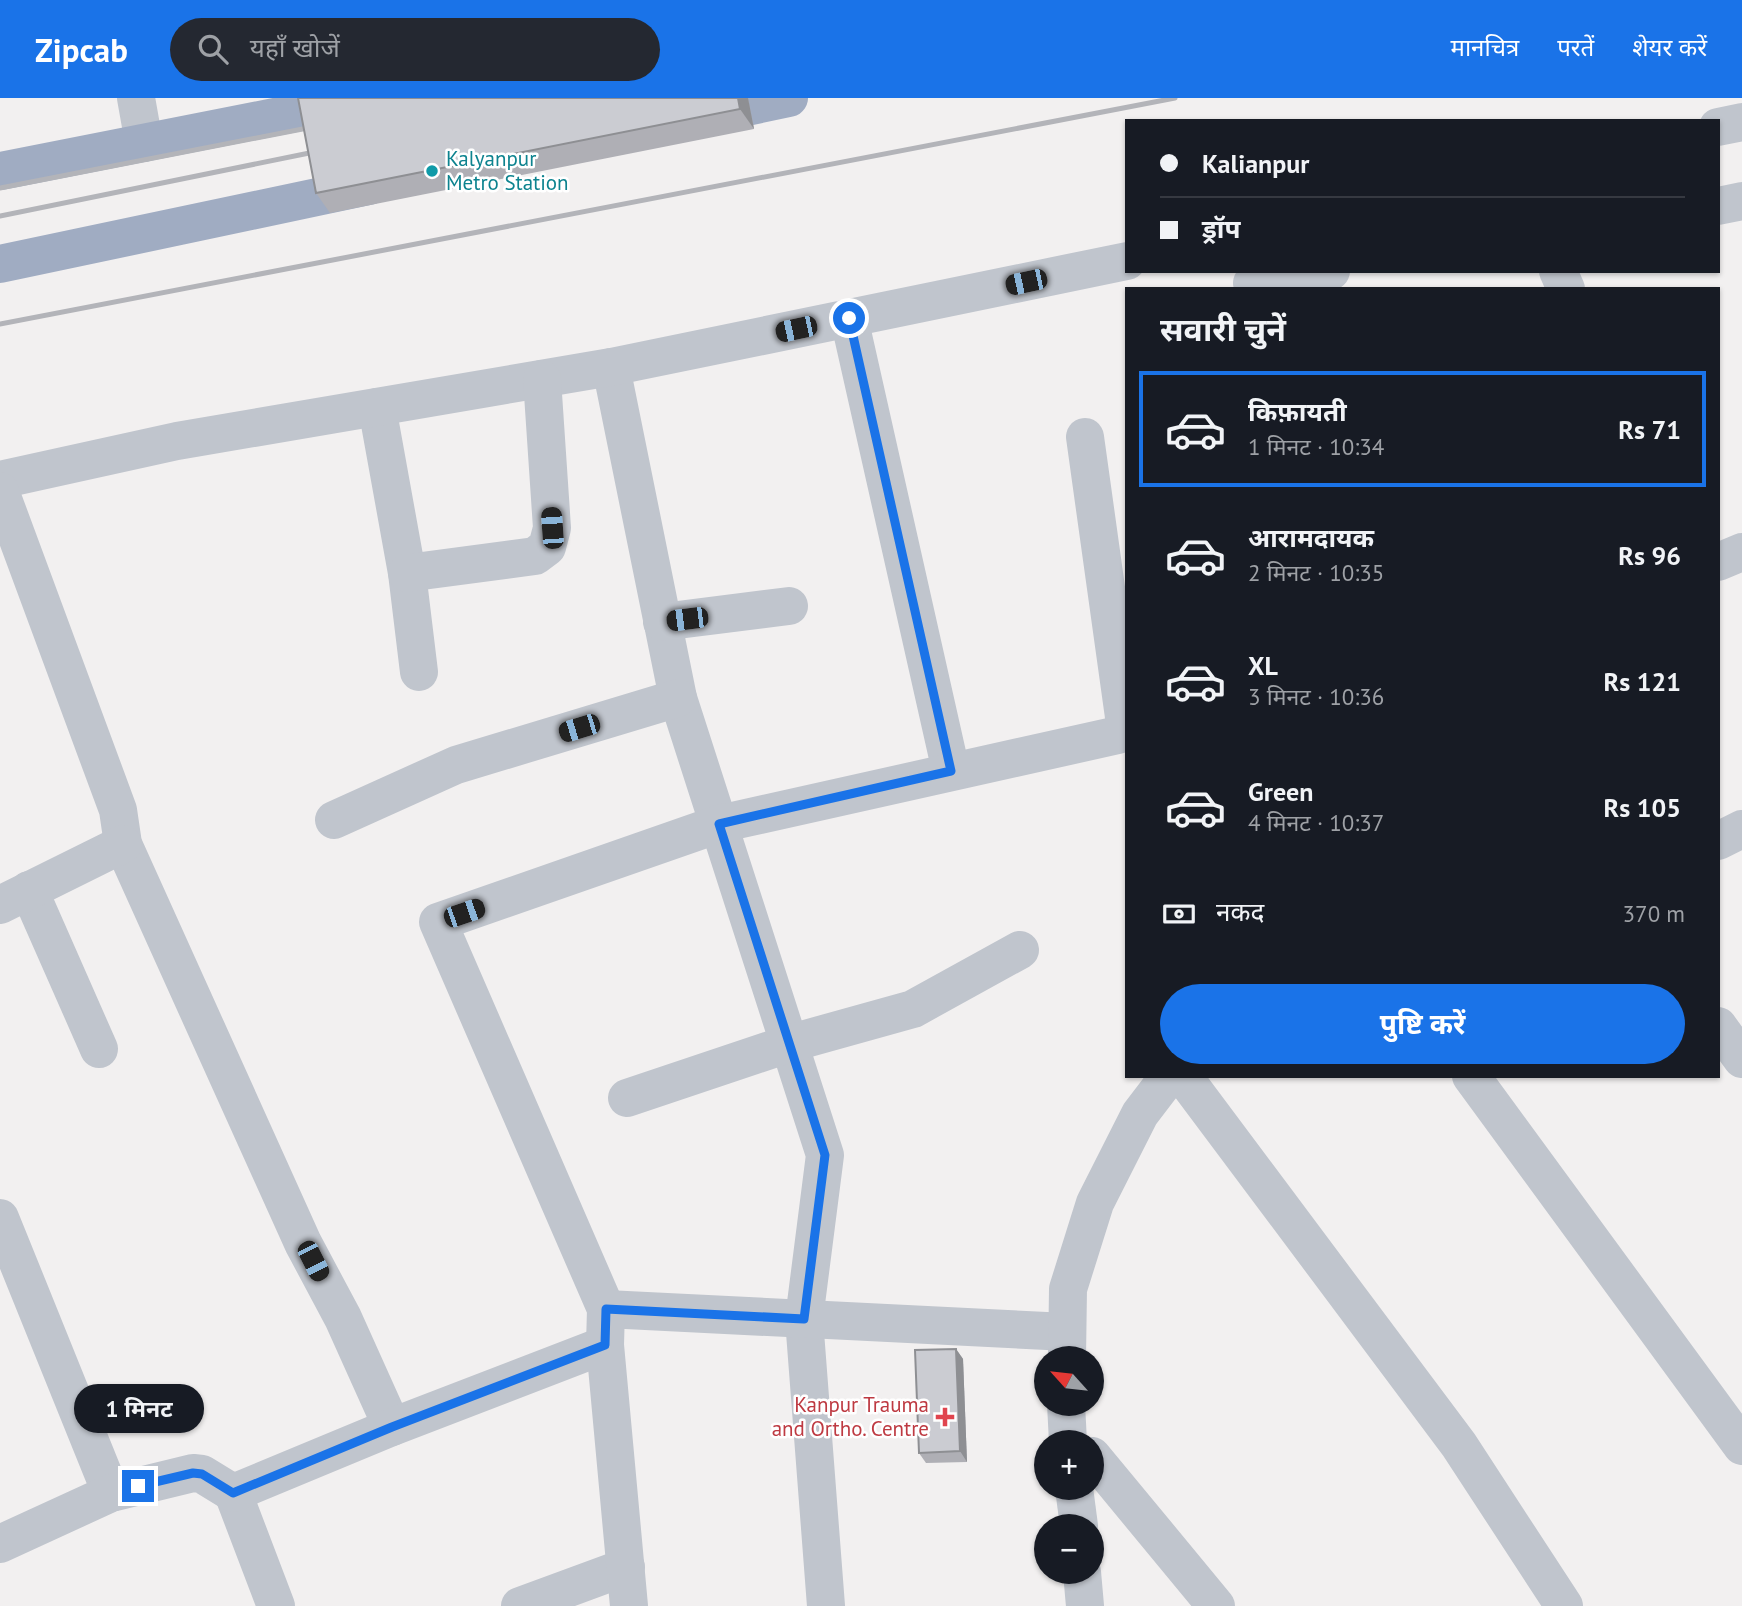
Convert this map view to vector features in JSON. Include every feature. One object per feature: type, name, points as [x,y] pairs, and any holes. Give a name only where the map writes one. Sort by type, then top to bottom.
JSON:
[{"type":"highway","points":[[668,123],[789,98]]},
{"type":"highway","points":[[0,171],[346,100]]},
{"type":"highway","points":[[0,264],[400,180]]},
{"type":"street","points":[[136,98],[144,142]]},
{"type":"street","points":[[1720,127],[1742,122]]},
{"type":"street","points":[[1720,206],[1742,201]]},
{"type":"street","points":[[0,480],[177,441],[611,367],[1125,261]]},
{"type":"street","points":[[1252,281],[1315,273]]},
{"type":"street","points":[[849,318],[951,771]]},
{"type":"street","points":[[611,367],[678,698],[825,1155],[804,1319],[826,1606]]},
{"type":"street","points":[[407,573],[535,556],[547,547],[552,528],[542,379]]},
{"type":"street","points":[[377,407],[407,573],[419,672]]},
{"type":"street","points":[[629,1606],[605,1327],[438,922],[719,824],[951,771],[1112,738],[1121,731],[1124,717],[1114,549],[1085,437]]},
{"type":"street","points":[[0,491],[118,810],[123,844],[303,1242],[343,1318],[392,1427]]},
{"type":"street","points":[[1720,561],[1742,552]]},
{"type":"street","points":[[662,622],[789,606]]},
{"type":"street","points":[[334,820],[456,765],[678,698]]},
{"type":"street","points":[[1720,840],[1742,830]]},
{"type":"street","points":[[99,1049],[15,897],[123,844]]},
{"type":"street","points":[[627,1098],[791,1043],[913,1009],[1020,950]]},
{"type":"street","points":[[1720,1029],[1742,1059]]},
{"type":"street","points":[[233,1493],[392,1427],[605,1327],[804,1319],[1067,1345],[1068,1289],[1095,1203],[1140,1114],[1167,1078]]},
{"type":"street","points":[[1184,1078],[1459,1445],[1564,1606]]},
{"type":"street","points":[[1472,1078],[1742,1446]]},
{"type":"street","points":[[0,1218],[111,1493]]},
{"type":"street","points":[[1104,1471],[1216,1606]]},
{"type":"street","points":[[0,1544],[111,1493],[193,1473],[208,1477],[233,1493],[276,1606]]},
{"type":"street","points":[[520,1606],[626,1567]]},
{"type":"street","points":[[1083,1584],[1085,1606]]},
{"type":"building","name":"Kalyanpur Metro Station","points":[[298,98],[738,98],[740,109],[316,193]]},
{"type":"building","points":[[956,1349],[960,1451],[919,1453],[915,1350]]},
{"type":"railway","points":[[0,324],[1175,98]]},
{"type":"railway","points":[[0,188],[323,125]]},
{"type":"railway","points":[[0,216],[329,149]]},
{"type":"place","name":"Kalyanpur Metro Station","points":[[432,171]]},
{"type":"place","name":"Kanpur Trauma and Ortho. Centre","points":[[945,1417]]},
{"type":"route","points":[[138,1486],[193,1473],[215,1480],[233,1493],[392,1427],[605,1345],[606,1309],[804,1319],[825,1155],[719,824],[951,771],[849,318]]}]
